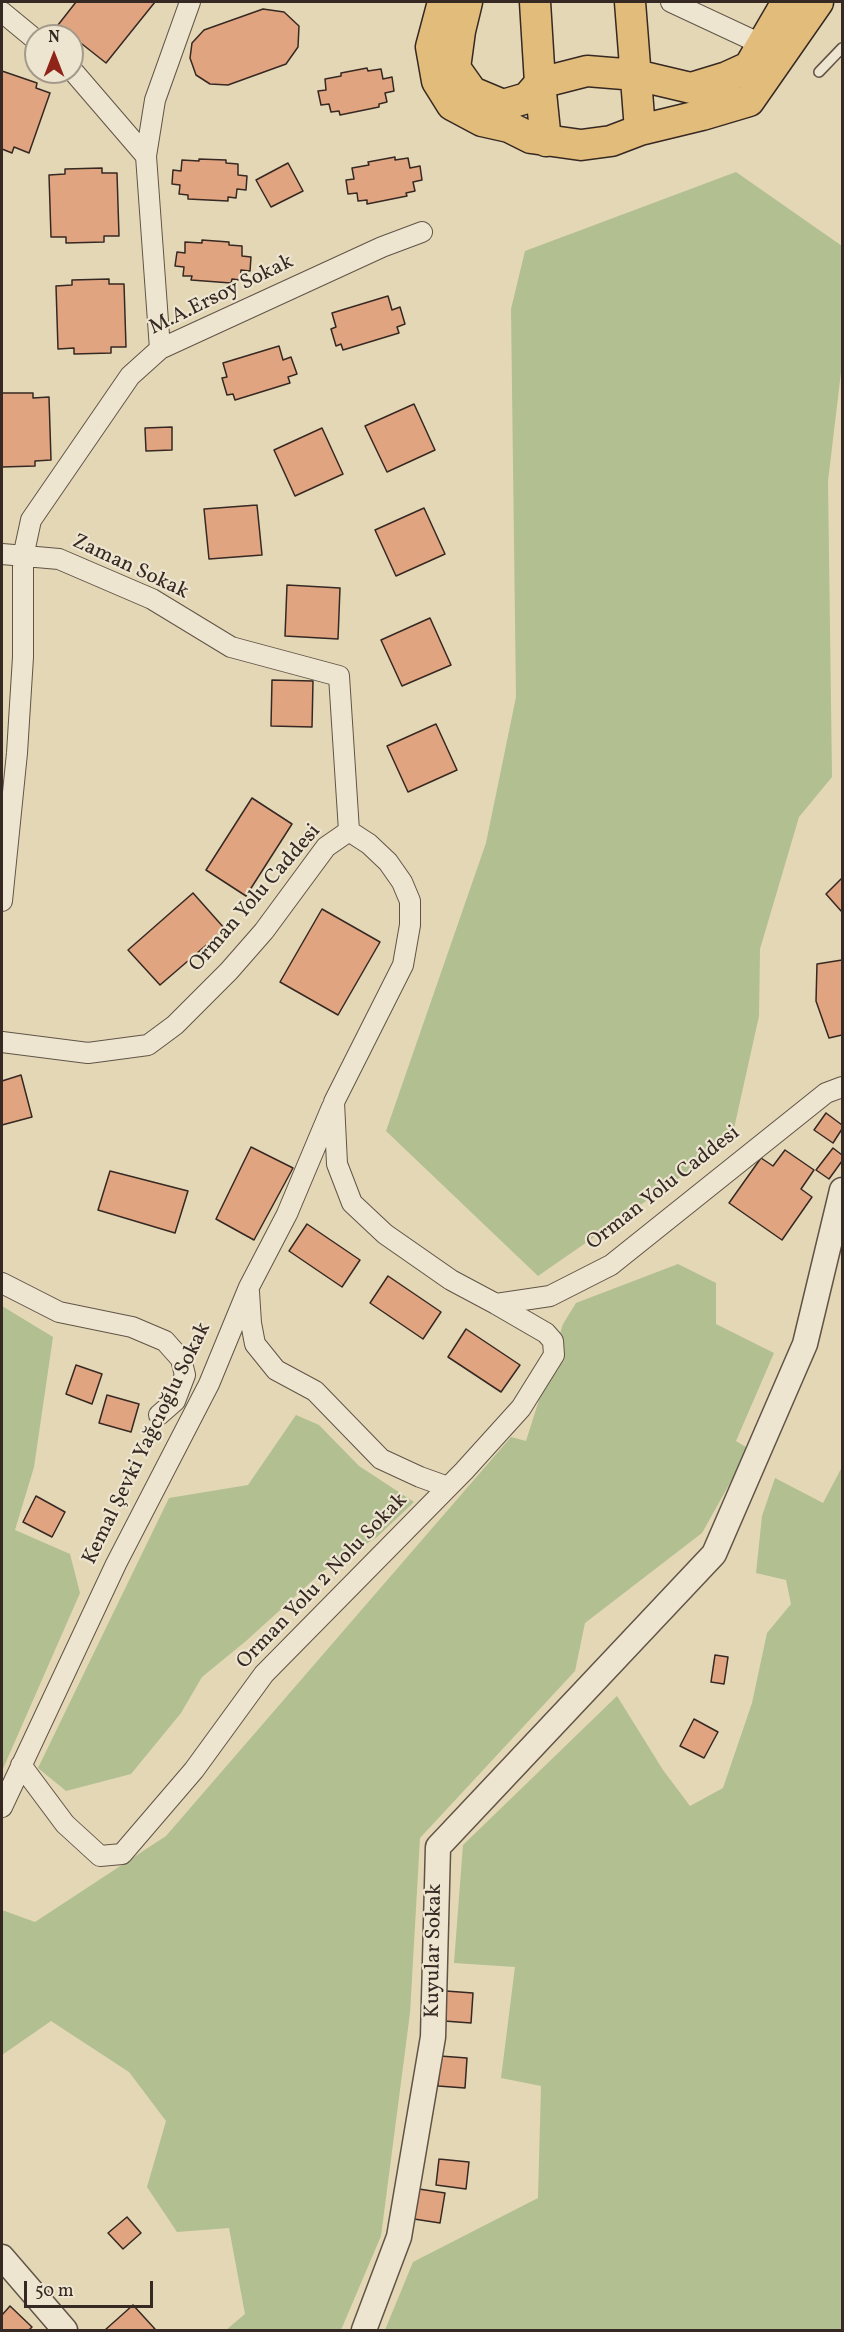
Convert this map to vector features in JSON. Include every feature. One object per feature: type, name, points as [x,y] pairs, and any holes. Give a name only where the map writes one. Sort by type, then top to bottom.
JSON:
[{"type":"main road","points":[[443,2],[431,47],[437,81],[452,105],[482,122],[509,127],[531,138],[581,144],[611,141],[640,130],[702,116],[749,101],[818,2]]},
{"type":"main road","points":[[467,2],[455,68],[472,92],[503,105],[527,98],[540,83],[587,71],[636,75],[691,88],[728,78],[749,67],[787,2]]},
{"type":"main road","points":[[535,2],[546,141]]},
{"type":"main road","points":[[630,2],[640,130]]},
{"type":"street","points":[[160,349],[146,156],[155,100],[190,2]]},
{"type":"street","points":[[671,2],[761,44]]},
{"type":"street","points":[[2,12],[24,30]]},
{"type":"street","points":[[84,84],[146,156]]},
{"type":"street","name":"M.A.Ersoy Sokak","points":[[2,901],[17,753],[23,657],[23,557],[31,520],[130,376],[160,349],[382,247],[422,232]]},
{"type":"street","name":"Zaman Sokak","points":[[2,554],[59,559],[142,595],[231,647],[339,676],[349,831]]},
{"type":"street","name":"Orman Yolu Caddesi","points":[[2,1042],[88,1053],[148,1045],[175,1025],[229,971],[264,931],[326,847],[349,831],[369,844],[388,862],[402,882],[410,901],[410,925],[403,965],[334,1102],[337,1164],[352,1203],[385,1234],[451,1280],[496,1304],[550,1296],[611,1265],[826,1093],[843,1087]]},
{"type":"street","name":"Kemal Şevki Yağcıoğlu Sokak","points":[[2,1807],[116,1564],[208,1384],[249,1287],[287,1214],[334,1102]]},
{"type":"street","name":"Kuyular Sokak","points":[[364,2331],[399,2237],[433,2037],[438,1847],[714,1554],[805,1344],[843,1190]]},
{"type":"street","points":[[2,1283],[59,1312],[132,1327],[165,1341],[181,1359],[185,1375],[175,1401],[159,1415]]},
{"type":"street","points":[[249,1287],[255,1344],[276,1370],[315,1391],[381,1460],[448,1487]]},
{"type":"street","name":"Orman Yolu 2 Nolu Sokak","points":[[21,1766],[65,1824],[100,1856],[123,1854],[194,1770],[264,1674],[448,1487],[521,1408],[554,1355],[553,1341],[546,1333],[496,1304]]},
{"type":"street","points":[[2,2257],[36,2294],[65,2331]]},
{"type":"lane","points":[[819,72],[843,48]]},
{"type":"green space","points":[[736,172],[842,246],[842,364],[828,481],[832,777],[799,817],[760,949],[759,1016],[731,1142],[538,1276],[386,1131],[486,843],[516,697],[511,309],[525,251]]},
{"type":"green space","points":[[678,1264],[716,1283],[716,1324],[774,1353],[736,1441],[749,1449],[702,1533],[585,1623],[575,1671],[420,1838],[410,2013],[381,2236],[341,2330],[226,2330],[245,2314],[229,2228],[177,2232],[147,2187],[166,2121],[129,2072],[51,2021],[2,2055],[2,1910],[35,1922],[166,1836],[511,1437],[526,1441],[563,1324],[576,1303]]},
{"type":"green space","points":[[2,1306],[53,1337],[34,1467],[15,1530],[70,1554],[80,1593],[2,1771]]},
{"type":"green space","points":[[296,1415],[319,1425],[359,1466],[414,1502],[377,1537],[322,1572],[246,1641],[202,1677],[181,1713],[131,1774],[66,1791],[38,1768],[169,1498],[248,1485]]},
{"type":"green space","points":[[842,1467],[842,2330],[385,2330],[413,2262],[538,2198],[541,2086],[501,2078],[515,1967],[454,1963],[463,1845],[617,1696],[663,1770],[690,1806],[723,1788],[752,1703],[767,1633],[791,1604],[786,1580],[756,1573],[762,1516],[775,1478],[823,1503]]},
{"type":"building","points":[[76,2],[155,2],[106,63],[84,46],[84,24],[59,24]]},
{"type":"building","points":[[263,9],[284,12],[299,26],[298,47],[286,64],[228,85],[210,84],[196,75],[190,58],[192,43],[204,30]]},
{"type":"building","points":[[367,68],[368,71],[381,69],[383,79],[392,77],[394,91],[385,93],[387,102],[379,104],[379,107],[340,115],[339,111],[331,112],[329,104],[321,105],[318,91],[326,90],[325,79]]},
{"type":"building","points":[[2,71],[24,79],[24,84],[37,84],[36,88],[50,93],[29,153],[14,147],[12,153],[2,149]]},
{"type":"building","points":[[395,157],[395,160],[408,158],[410,168],[420,166],[422,180],[413,182],[415,191],[406,193],[407,196],[367,204],[367,200],[358,201],[357,193],[348,194],[346,180],[354,179],[352,168],[369,165],[368,162]]},
{"type":"building","points":[[199,159],[226,160],[226,163],[238,164],[238,175],[247,176],[246,190],[237,189],[236,198],[228,197],[228,201],[188,199],[188,195],[179,194],[180,185],[172,184],[173,170],[181,171],[182,160],[199,161]]},
{"type":"building","points":[[288,163],[303,191],[271,207],[256,180]]},
{"type":"building","points":[[102,168],[102,173],[117,173],[119,236],[104,236],[104,242],[66,243],[66,237],[51,237],[49,175],[65,174],[65,169]]},
{"type":"building","points":[[202,240],[229,242],[229,245],[242,246],[242,256],[251,257],[250,271],[241,270],[240,280],[232,279],[231,283],[191,280],[192,276],[183,276],[184,267],[175,266],[177,252],[185,253],[185,242],[202,243]]},
{"type":"building","points":[[109,279],[109,284],[124,284],[126,347],[111,347],[111,353],[74,354],[74,348],[58,349],[56,286],[72,285],[72,280]]},
{"type":"building","points":[[388,296],[392,310],[400,307],[405,324],[397,327],[399,333],[343,350],[341,344],[336,346],[331,329],[336,327],[332,313]]},
{"type":"building","points":[[279,346],[283,360],[291,357],[297,374],[288,377],[290,383],[235,400],[233,394],[227,395],[222,378],[227,377],[223,363]]},
{"type":"building","points":[[2,393],[33,393],[33,398],[49,397],[51,460],[35,461],[35,466],[2,467]]},
{"type":"building","points":[[414,404],[435,450],[387,472],[365,426]]},
{"type":"building","points":[[172,427],[172,450],[146,451],[145,428]]},
{"type":"building","points":[[322,428],[343,474],[295,496],[274,450]]},
{"type":"building","points":[[257,505],[262,555],[209,559],[204,509]]},
{"type":"building","points":[[424,508],[445,554],[396,576],[375,530]]},
{"type":"building","points":[[287,585],[340,588],[338,639],[285,636]]},
{"type":"building","points":[[430,618],[451,665],[402,686],[381,640]]},
{"type":"building","points":[[272,680],[313,681],[312,727],[271,726]]},
{"type":"building","points":[[436,724],[457,770],[408,792],[387,746]]},
{"type":"building","points":[[252,798],[292,824],[246,896],[206,870]]},
{"type":"building","points":[[842,878],[842,912],[826,894]]},
{"type":"building","points":[[193,893],[225,929],[160,985],[128,950]]},
{"type":"building","points":[[322,909],[380,942],[338,1015],[280,982]]},
{"type":"building","points":[[842,960],[842,1035],[829,1038],[816,1001],[817,964]]},
{"type":"building","points":[[21,1075],[32,1117],[2,1125],[2,1081]]},
{"type":"building","points":[[826,1113],[842,1125],[833,1143],[814,1130]]},
{"type":"building","points":[[251,1147],[293,1168],[254,1240],[216,1219]]},
{"type":"building","points":[[833,1148],[842,1155],[842,1161],[829,1179],[816,1170]]},
{"type":"building","points":[[785,1150],[814,1170],[801,1189],[812,1197],[782,1240],[729,1203],[761,1158],[773,1166]]},
{"type":"building","points":[[110,1171],[188,1191],[175,1233],[98,1210]]},
{"type":"building","points":[[307,1224],[360,1260],[342,1287],[289,1251]]},
{"type":"building","points":[[388,1276],[441,1312],[423,1339],[370,1303]]},
{"type":"building","points":[[466,1329],[520,1365],[501,1392],[448,1357]]},
{"type":"building","points":[[76,1365],[102,1374],[92,1404],[66,1394]]},
{"type":"building","points":[[107,1395],[139,1404],[131,1432],[99,1423]]},
{"type":"building","points":[[36,1496],[65,1512],[52,1537],[23,1522]]},
{"type":"building","points":[[715,1655],[728,1657],[724,1684],[711,1682]]},
{"type":"building","points":[[694,1719],[718,1732],[704,1758],[680,1746]]},
{"type":"building","points":[[446,1991],[473,1993],[471,2023],[444,2021]]},
{"type":"building","points":[[440,2056],[467,2058],[465,2088],[438,2086]]},
{"type":"building","points":[[439,2159],[469,2162],[466,2189],[436,2185]]},
{"type":"building","points":[[419,2189],[445,2193],[440,2223],[414,2219]]},
{"type":"building","points":[[127,2217],[141,2233],[123,2249],[108,2233]]},
{"type":"building","points":[[133,2305],[155,2329],[105,2330]]},
{"type":"building","points":[[10,2306],[32,2327],[29,2330],[2,2330],[2,2315]]}]
